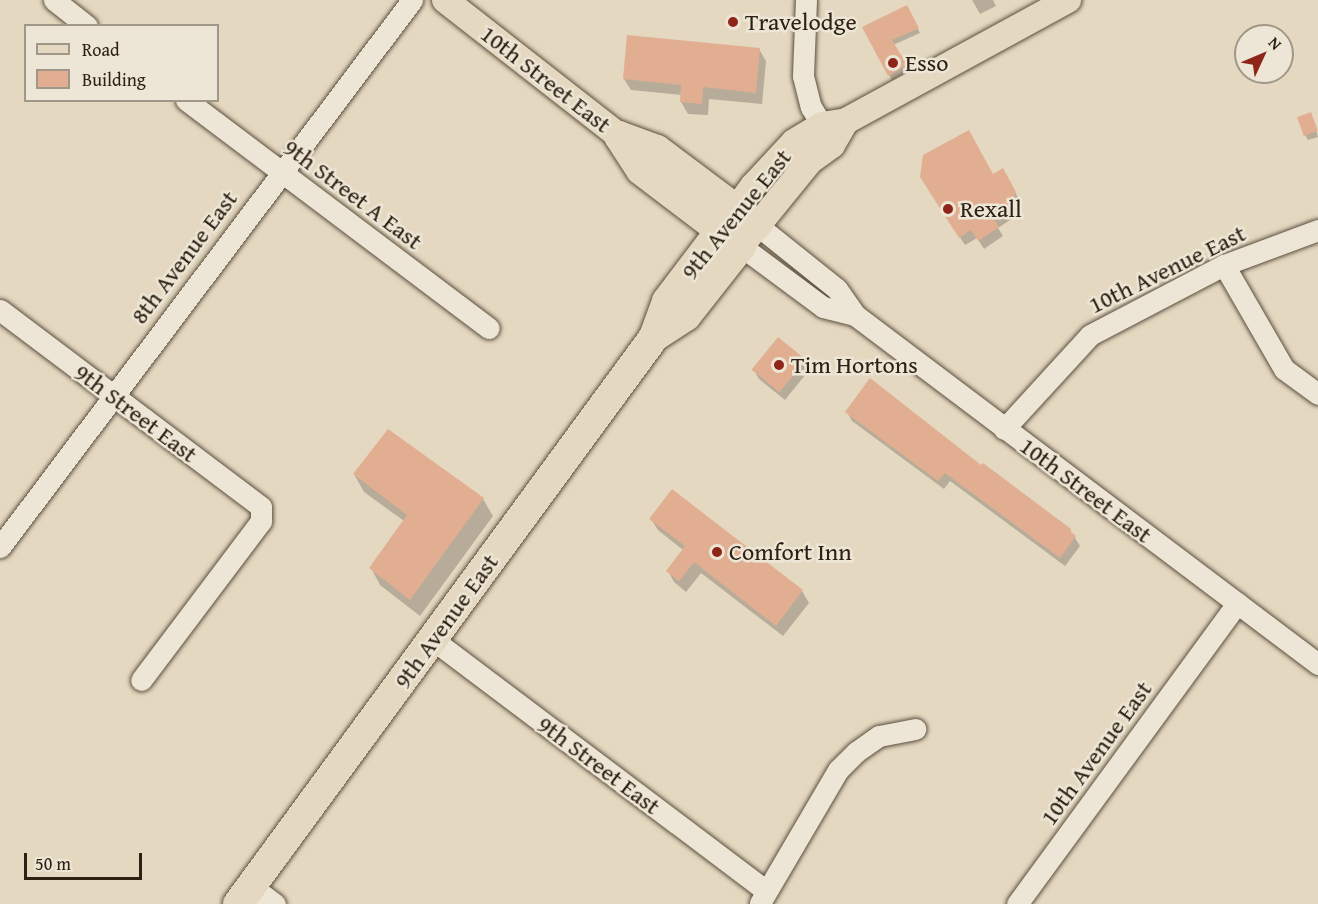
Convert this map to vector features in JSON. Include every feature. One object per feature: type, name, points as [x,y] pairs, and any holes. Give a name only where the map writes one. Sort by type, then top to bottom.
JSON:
[{"type":"highway","name":"10th Street East","points":[[619,136],[641,170],[739,227]]},
{"type":"highway","name":"9th Avenue East","points":[[245,895],[654,337],[667,301],[739,227]]},
{"type":"main road","name":"10th Street East","points":[[446,0],[619,136]]},
{"type":"main road","name":"9th Avenue East","points":[[739,227],[810,161],[832,145],[834,123],[1068,0]]},
{"type":"street","points":[[54,0],[84,24]]},
{"type":"street","name":"8th Avenue East","points":[[0,547],[112,395],[412,0]]},
{"type":"street","points":[[806,0],[803,76],[812,107],[834,123]]},
{"type":"street","name":"9th Street A East","points":[[189,102],[489,328]]},
{"type":"street","name":"10th Street East","points":[[739,227],[824,307],[855,315],[1318,664]]},
{"type":"street","name":"10th Avenue East","points":[[1004,429],[1090,334],[1224,265],[1318,230]]},
{"type":"street","points":[[1224,265],[1284,369],[1318,394]]},
{"type":"street","name":"9th Street East","points":[[0,310],[261,507],[261,521],[141,680]]},
{"type":"street","name":"10th Avenue East","points":[[1017,904],[1238,603]]},
{"type":"street","name":"9th Street East","points":[[432,639],[763,897]]},
{"type":"street","points":[[763,897],[838,770],[856,752],[879,736],[915,729]]},
{"type":"street","points":[[245,895],[275,904]]},
{"type":"building","points":[[907,5],[919,28],[892,40],[907,65],[888,76],[862,27]]},
{"type":"building","points":[[627,35],[760,48],[756,93],[703,87],[702,104],[680,102],[681,85],[623,79]]},
{"type":"building","points":[[1311,112],[1318,131],[1304,136],[1297,117]]},
{"type":"building","points":[[969,130],[993,174],[1003,168],[1016,192],[1009,209],[994,219],[999,227],[978,241],[971,230],[959,238],[920,177],[923,155]]},
{"type":"building","name":"Tim Hortons","points":[[778,337],[806,360],[780,392],[752,370]]},
{"type":"building","points":[[870,378],[981,465],[983,463],[1071,529],[1070,531],[1076,536],[1060,558],[945,473],[938,481],[845,412]]},
{"type":"building","points":[[388,429],[484,498],[410,600],[369,568],[407,515],[353,474]]},
{"type":"building","name":"Comfort Inn","points":[[672,489],[803,590],[776,626],[694,562],[679,581],[666,571],[685,546],[649,519]]},
{"type":"place","name":"Travelodge","points":[[733,22]]},
{"type":"place","name":"Esso","points":[[893,63]]},
{"type":"place","name":"Rexall","points":[[948,209]]},
{"type":"place","name":"Tim Hortons","points":[[779,365]]},
{"type":"place","name":"Comfort Inn","points":[[717,552]]}]
